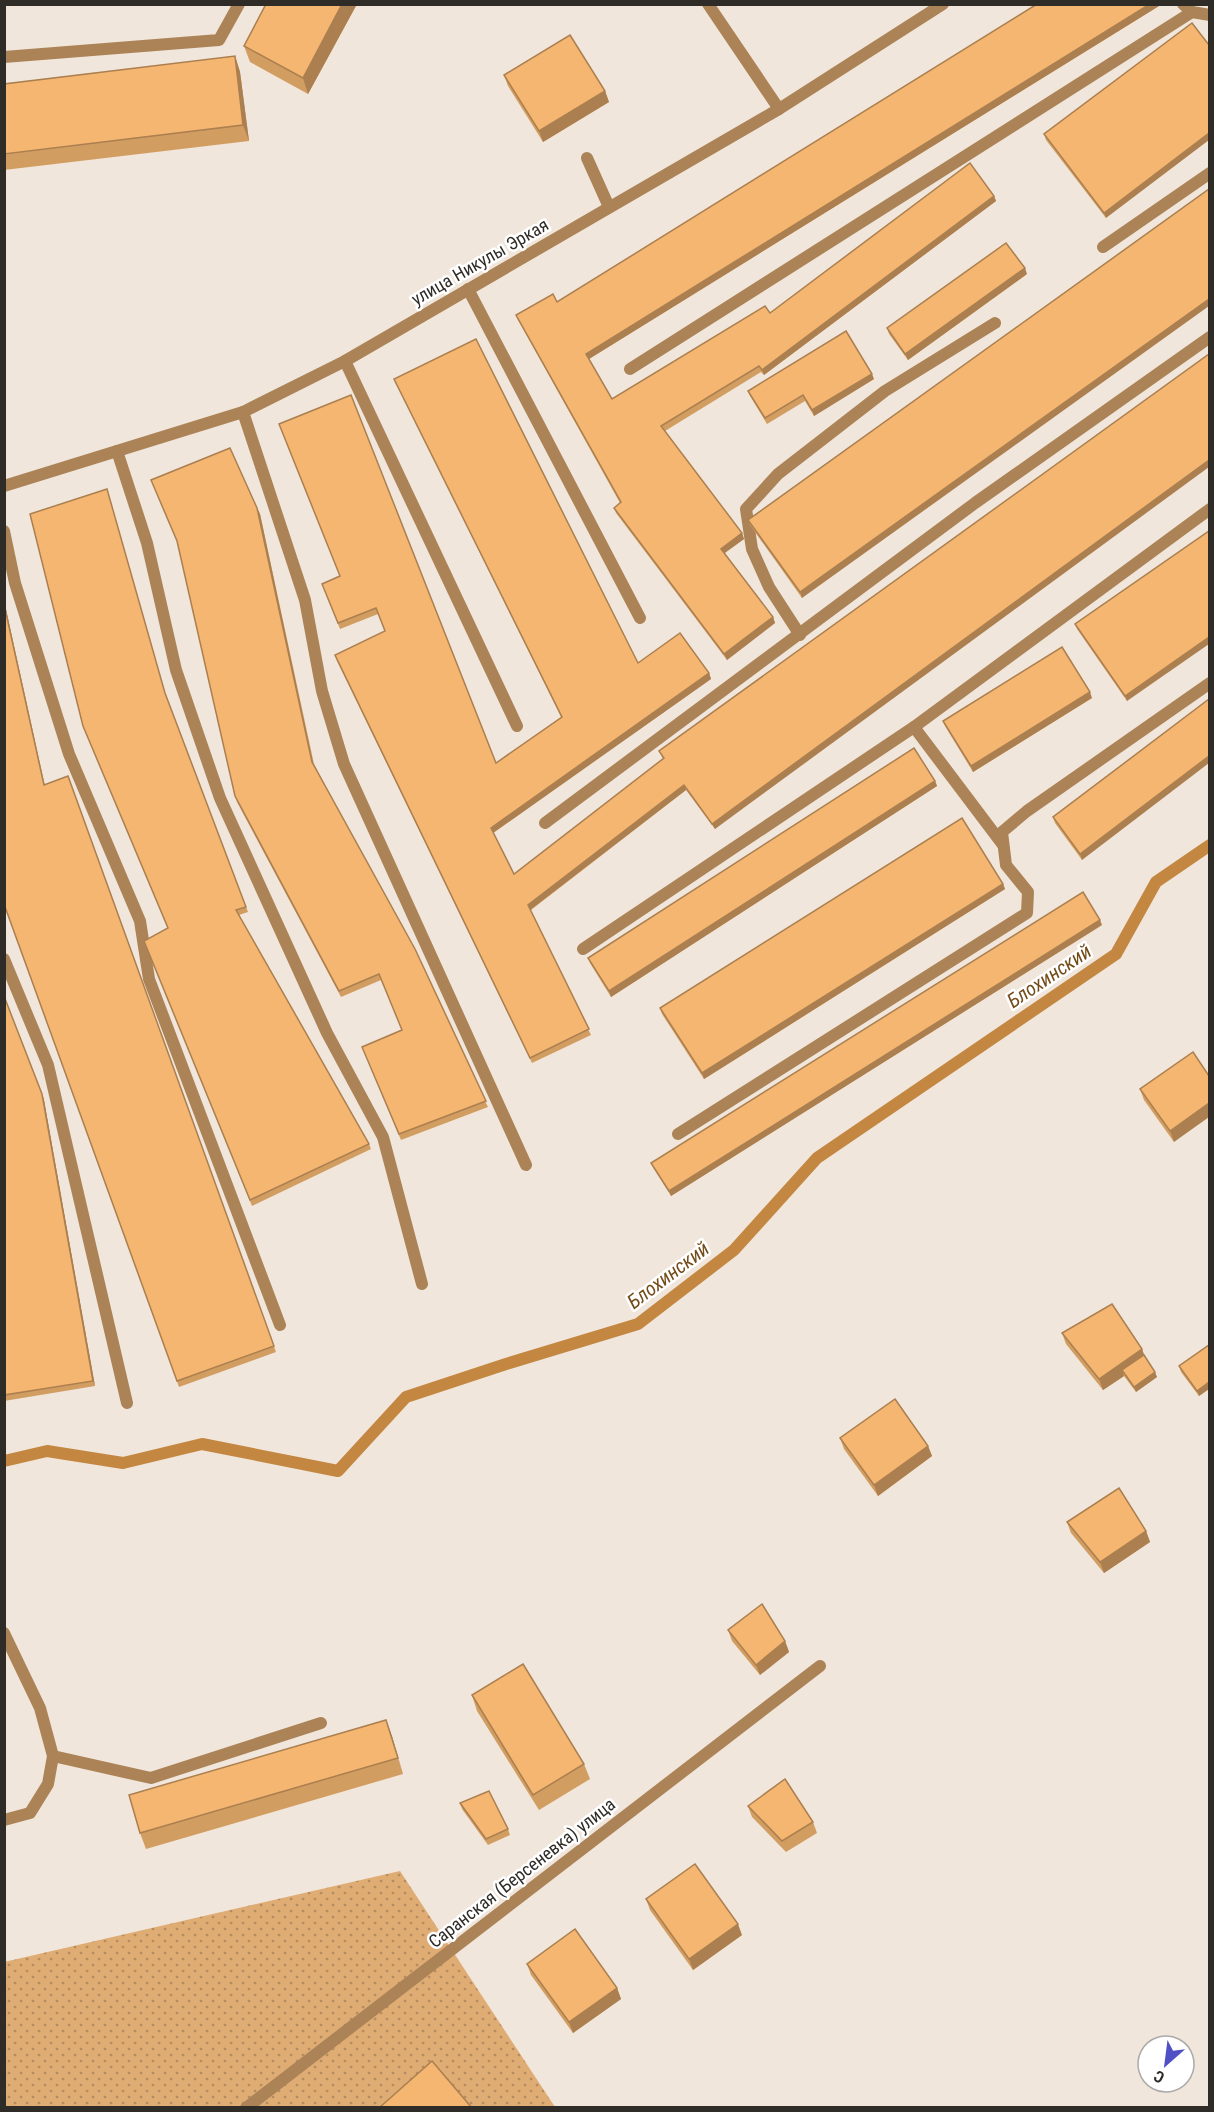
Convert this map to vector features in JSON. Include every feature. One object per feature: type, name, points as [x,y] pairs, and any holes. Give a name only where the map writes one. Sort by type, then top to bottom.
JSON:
[{"type":"street","points":[[4,57],[219,40],[239,4]]},
{"type":"street","points":[[708,4],[779,109]]},
{"type":"street","name":"улица Никулы Эркая","points":[[4,486],[243,412],[345,360],[779,109],[943,4]]},
{"type":"street","points":[[630,369],[1188,8],[1209,15]]},
{"type":"street","points":[[587,158],[609,207]]},
{"type":"street","points":[[1104,246],[1209,173]]},
{"type":"street","points":[[468,289],[640,618]]},
{"type":"street","points":[[800,634],[769,587],[752,549],[746,509],[778,474],[885,391],[994,323]]},
{"type":"street","points":[[545,823],[975,504],[1209,337]]},
{"type":"street","points":[[345,360],[518,726]]},
{"type":"street","points":[[243,412],[305,600],[322,691],[344,765],[526,1165]]},
{"type":"street","points":[[117,451],[147,543],[176,670],[220,798],[327,1033],[383,1137],[422,1284]]},
{"type":"street","points":[[583,950],[914,727],[1209,509]]},
{"type":"street","points":[[4,531],[15,583],[69,754],[140,921],[149,979],[280,1325]]},
{"type":"street","points":[[678,1134],[1027,913],[1028,892],[1005,865],[1002,832],[1027,811],[1209,683]]},
{"type":"street","points":[[914,727],[1003,845]]},
{"type":"street","points":[[4,959],[48,1065],[127,1403]]},
{"type":"street","points":[[4,1633],[40,1708],[53,1756],[48,1784],[30,1813],[4,1821]]},
{"type":"street","name":"Саранская (Берсеневка) улица","points":[[246,2108],[820,1666]]},
{"type":"street","points":[[53,1756],[151,1778],[321,1724]]},
{"type":"shaded area","points":[[400,1871],[555,2107],[5,2107],[4,1962]]},
{"type":"building","points":[[266,4],[342,4],[303,78],[244,46]]},
{"type":"building","points":[[1037,4],[1150,4],[586,354],[612,399],[765,306],[770,313],[970,163],[994,196],[762,370],[759,366],[661,426],[742,533],[721,549],[773,617],[724,654],[614,508],[621,502],[516,315],[553,294],[557,302]]},
{"type":"building","points":[[1192,23],[1209,45],[1209,133],[1104,213],[1044,134]]},
{"type":"building","points":[[570,35],[605,91],[539,131],[504,75]]},
{"type":"building","points":[[235,56],[243,125],[4,154],[4,84]]},
{"type":"building","points":[[1209,189],[1209,299],[800,592],[748,520]]},
{"type":"building","points":[[1006,243],[1025,268],[905,354],[887,328]]},
{"type":"building","points":[[846,331],[872,374],[812,410],[803,395],[765,418],[748,391]]},
{"type":"building","points":[[476,339],[638,663],[680,633],[709,673],[491,828],[514,874],[664,758],[659,751],[1209,354],[1209,460],[712,824],[684,785],[528,905],[589,1029],[530,1058],[335,655],[385,631],[376,608],[338,623],[322,584],[340,576],[279,424],[351,395],[496,763],[562,717],[394,379]]},
{"type":"building","points":[[230,448],[257,508],[312,762],[415,949],[486,1101],[399,1134],[362,1047],[402,1030],[379,974],[339,991],[235,796],[177,541],[151,480]]},
{"type":"building","points":[[107,489],[165,693],[246,907],[236,910],[369,1144],[250,1200],[144,941],[168,928],[83,726],[30,514]]},
{"type":"building","points":[[1209,531],[1209,637],[1125,696],[1075,624]]},
{"type":"building","points":[[4,604],[44,785],[68,776],[274,1346],[177,1381],[4,904]]},
{"type":"building","points":[[1062,647],[1090,692],[971,766],[943,721]]},
{"type":"building","points":[[1209,699],[1209,756],[1080,854],[1053,817]]},
{"type":"building","points":[[914,748],[935,781],[609,991],[588,958]]},
{"type":"building","points":[[962,818],[1003,884],[702,1073],[660,1008]]},
{"type":"building","points":[[1083,892],[1100,920],[669,1191],[651,1163]]},
{"type":"building","points":[[4,996],[42,1094],[93,1381],[4,1395]]},
{"type":"building","points":[[1193,1052],[1209,1076],[1209,1103],[1170,1131],[1140,1089]]},
{"type":"building","points":[[1112,1304],[1142,1349],[1099,1379],[1062,1333]]},
{"type":"building","points":[[1209,1345],[1209,1382],[1197,1391],[1179,1366]]},
{"type":"building","points":[[1144,1355],[1155,1372],[1134,1387],[1122,1370]]},
{"type":"building","points":[[895,1399],[928,1446],[874,1485],[840,1438]]},
{"type":"building","points":[[1119,1488],[1146,1531],[1100,1562],[1067,1522]]},
{"type":"building","points":[[762,1604],[785,1641],[756,1665],[728,1630]]},
{"type":"building","points":[[523,1664],[584,1764],[533,1795],[472,1695]]},
{"type":"building","points":[[386,1720],[398,1758],[140,1833],[129,1795]]},
{"type":"building","points":[[785,1779],[813,1822],[782,1841],[748,1806]]},
{"type":"building","points":[[489,1791],[508,1829],[486,1839],[460,1803]]},
{"type":"building","points":[[695,1864],[738,1924],[689,1959],[646,1899]]},
{"type":"building","points":[[575,1929],[617,1988],[569,2022],[527,1964]]},
{"type":"building","points":[[432,2061],[472,2108],[379,2108]]},
{"type":"waterway","name":"Блохинский","points":[[4,1461],[47,1451],[123,1463],[202,1444],[338,1471],[406,1397],[638,1324],[734,1250],[817,1158],[1116,954],[1156,882],[1210,845]]}]
